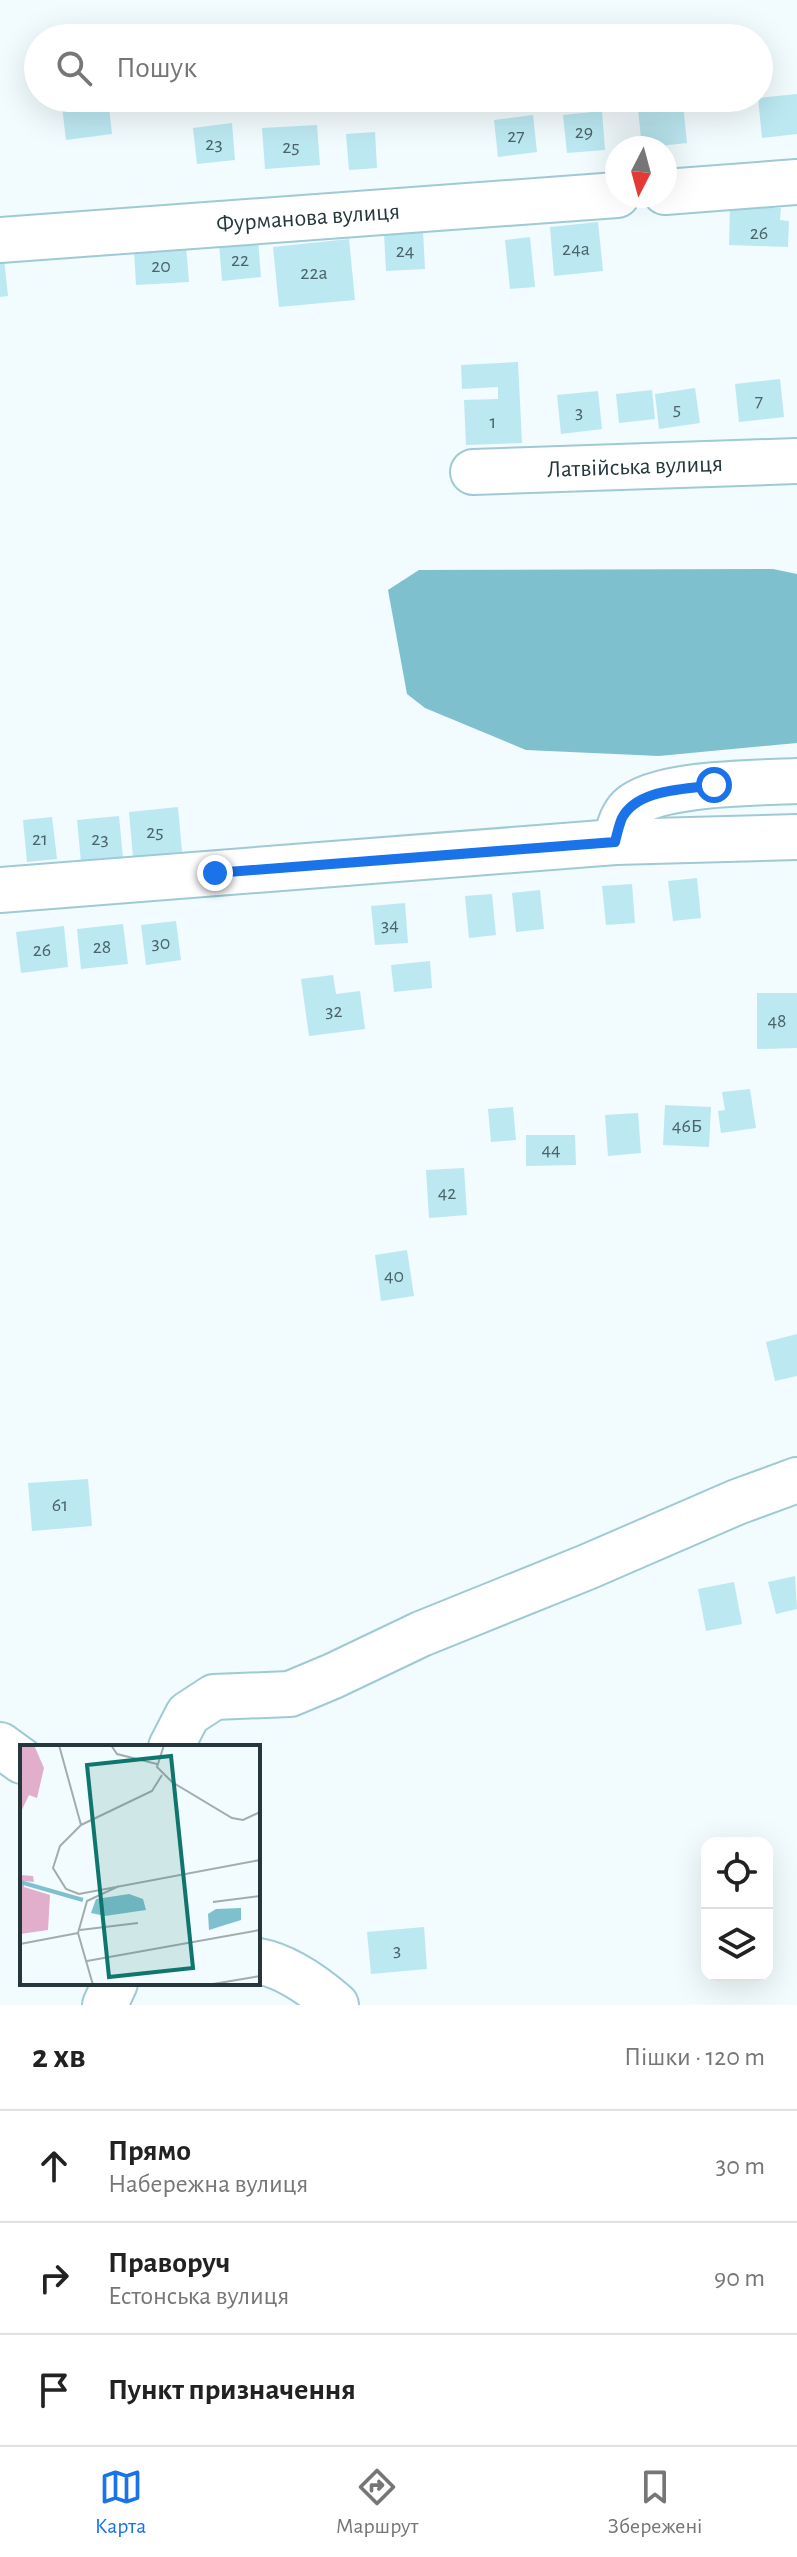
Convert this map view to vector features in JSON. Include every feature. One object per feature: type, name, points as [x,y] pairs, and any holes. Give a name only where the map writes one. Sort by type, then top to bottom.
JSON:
[{"type":"street","points":[[677,191],[797,182]]},
{"type":"street","name":"Фурманова вулиця","points":[[0,240],[605,196]]},
{"type":"street","name":"Латвiйська вулиця","points":[[473,472],[797,461]]},
{"type":"street","points":[[615,842],[623,817],[632,806],[649,796],[714,785],[797,781]]},
{"type":"street","points":[[0,890],[615,842],[797,837]]},
{"type":"street","points":[[172,1745],[188,1714],[214,1697],[290,1694],[421,1634],[797,1480]]},
{"type":"street","points":[[0,1745],[20,1760]]},
{"type":"street","points":[[260,1961],[273,1963],[319,1990],[336,2005]]},
{"type":"street","points":[[105,2005],[114,1985]]},
{"type":"water","points":[[773,569],[797,574],[797,743],[659,756],[526,750],[425,708],[407,694],[388,590],[419,570]]},
{"type":"building","points":[[797,94],[797,134],[762,138],[759,112],[773,112],[773,96]]},
{"type":"building","points":[[63,112],[110,112],[112,134],[66,140]]},
{"type":"building","points":[[602,112],[605,150],[567,153],[563,115]]},
{"type":"building","points":[[638,112],[684,112],[687,143],[677,144],[677,136],[641,136]]},
{"type":"building","points":[[533,115],[537,152],[498,157],[494,120]]},
{"type":"building","points":[[232,123],[235,160],[197,164],[193,128]]},
{"type":"building","points":[[317,125],[320,165],[265,169],[262,128]]},
{"type":"building","points":[[375,132],[377,168],[349,170],[346,134]]},
{"type":"building","points":[[730,206],[781,208],[780,220],[789,221],[788,247],[729,245]]},
{"type":"building","points":[[598,222],[603,271],[554,276],[550,227]]},
{"type":"building","points":[[423,231],[425,269],[386,271],[384,233]]},
{"type":"building","points":[[530,237],[535,287],[510,289],[505,240]]},
{"type":"building","points":[[349,239],[355,300],[279,307],[273,247]]},
{"type":"building","points":[[258,240],[261,277],[222,281],[219,243]]},
{"type":"building","points":[[186,246],[189,282],[136,285],[134,250]]},
{"type":"building","points":[[0,259],[4,259],[8,296],[0,297]]},
{"type":"building","points":[[518,362],[522,443],[466,445],[464,400],[498,399],[498,387],[462,389],[461,365]]},
{"type":"building","points":[[780,379],[784,417],[739,422],[735,384]]},
{"type":"building","points":[[695,388],[700,423],[659,429],[655,394]]},
{"type":"building","points":[[652,390],[655,419],[619,423],[616,394]]},
{"type":"building","points":[[598,391],[602,429],[561,434],[557,395]]},
{"type":"building","points":[[178,807],[182,852],[133,857],[129,812]]},
{"type":"building","points":[[119,816],[123,858],[81,862],[77,820]]},
{"type":"building","points":[[52,817],[57,859],[27,862],[23,820]]},
{"type":"building","points":[[697,878],[701,918],[673,921],[668,881]]},
{"type":"building","points":[[632,884],[635,923],[606,925],[602,886]]},
{"type":"building","points":[[540,890],[544,929],[516,932],[512,893]]},
{"type":"building","points":[[492,894],[496,935],[469,938],[465,896]]},
{"type":"building","points":[[405,903],[408,943],[375,945],[371,906]]},
{"type":"building","points":[[176,921],[181,960],[146,965],[141,925]]},
{"type":"building","points":[[123,924],[128,964],[81,969],[77,929]]},
{"type":"building","points":[[64,926],[68,967],[21,973],[16,932]]},
{"type":"building","points":[[430,961],[432,988],[394,992],[391,965]]},
{"type":"building","points":[[333,975],[336,994],[360,991],[365,1029],[309,1036],[301,979]]},
{"type":"building","points":[[757,993],[797,993],[797,1048],[757,1049]]},
{"type":"building","points":[[750,1089],[756,1128],[721,1133],[718,1111],[725,1110],[722,1092]]},
{"type":"building","points":[[665,1105],[711,1107],[709,1147],[663,1145]]},
{"type":"building","points":[[513,1107],[516,1140],[491,1142],[488,1109]]},
{"type":"building","points":[[638,1113],[641,1153],[608,1156],[605,1115]]},
{"type":"building","points":[[526,1135],[575,1135],[576,1165],[526,1166]]},
{"type":"building","points":[[464,1168],[467,1215],[429,1218],[426,1170]]},
{"type":"building","points":[[407,1250],[414,1296],[381,1301],[375,1255]]},
{"type":"building","points":[[797,1334],[797,1376],[775,1381],[766,1342]]},
{"type":"building","points":[[88,1479],[92,1526],[32,1531],[28,1483]]},
{"type":"building","points":[[795,1576],[797,1609],[776,1614],[768,1582]]},
{"type":"building","points":[[734,1582],[742,1624],[706,1631],[698,1589]]},
{"type":"building","points":[[424,1927],[427,1969],[371,1974],[367,1932]]},
{"type":"route","points":[[215,873],[615,842],[623,817],[632,806],[649,796],[714,785]]}]
